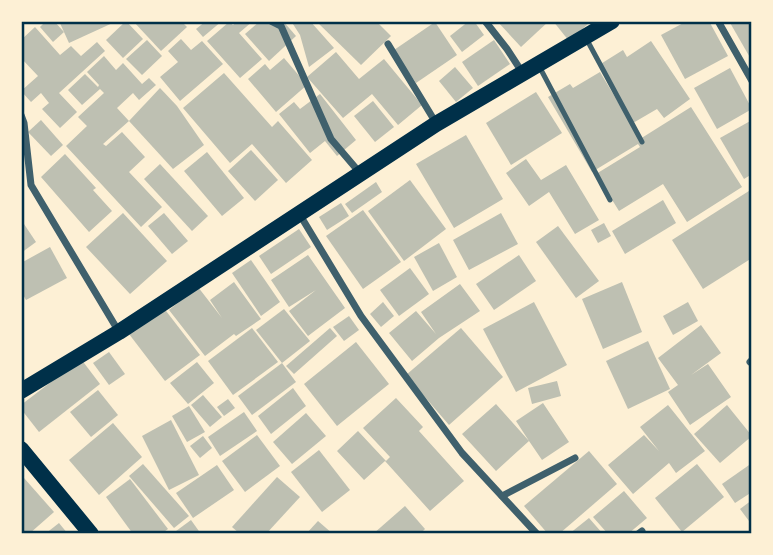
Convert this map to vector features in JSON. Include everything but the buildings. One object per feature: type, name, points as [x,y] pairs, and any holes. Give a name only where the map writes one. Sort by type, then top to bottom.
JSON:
[{"type":"main road","points":[[21,391],[119,332],[436,124],[612,21]]},
{"type":"main road","points":[[21,449],[91,534]]},
{"type":"street","points":[[271,21],[281,26],[331,139],[360,173]]},
{"type":"street","points":[[485,21],[523,73]]},
{"type":"street","points":[[718,21],[752,81]]},
{"type":"street","points":[[388,44],[436,124]]},
{"type":"street","points":[[21,115],[31,185],[119,332]]},
{"type":"street","points":[[299,214],[360,316],[462,453],[537,534]]},
{"type":"street","points":[[502,496],[575,458]]},
{"type":"lane","points":[[586,36],[642,142]]},
{"type":"lane","points":[[538,64],[610,200]]}]
